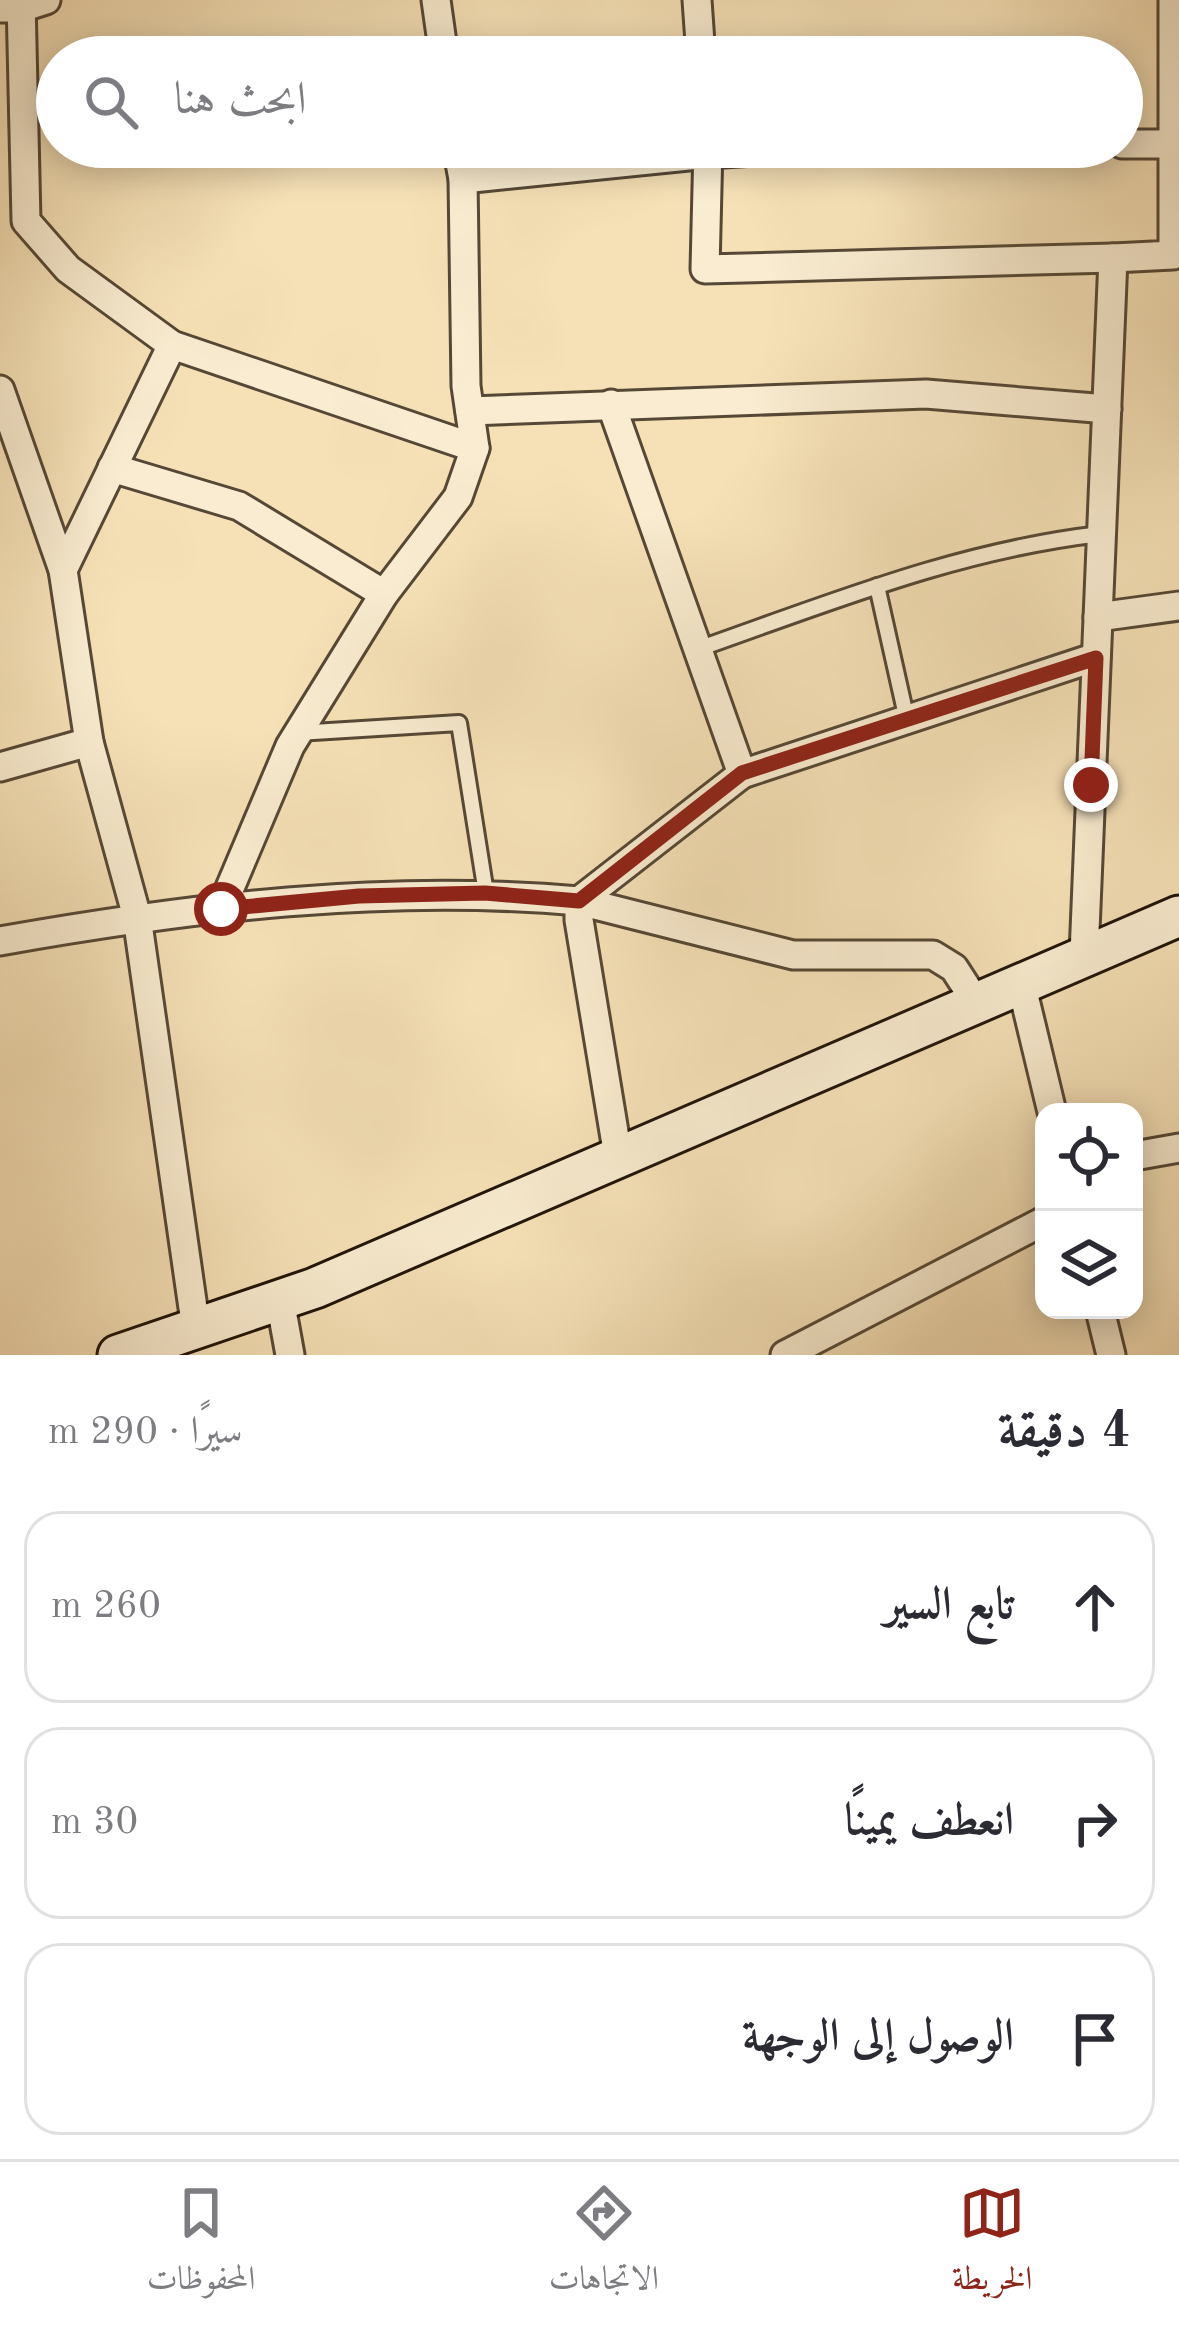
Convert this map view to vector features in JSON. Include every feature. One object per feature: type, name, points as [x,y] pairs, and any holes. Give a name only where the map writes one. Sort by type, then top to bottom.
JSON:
[{"type":"main road","points":[[118,1355],[280,1300],[1179,916]]},
{"type":"street","points":[[436,0],[441,36]]},
{"type":"street","points":[[697,0],[700,36]]},
{"type":"street","points":[[708,168],[705,269],[1173,255],[1177,144],[1173,0]]},
{"type":"street","points":[[22,4],[13,226],[172,345],[475,448]]},
{"type":"street","points":[[1143,144],[1177,144]]},
{"type":"street","points":[[221,909],[297,734],[384,594],[458,497],[475,448],[461,168]]},
{"type":"street","points":[[463,178],[550,168]]},
{"type":"street","points":[[1084,956],[1113,258]]},
{"type":"street","points":[[63,570],[172,345]]},
{"type":"street","points":[[0,390],[63,570],[88,742],[137,917],[196,1329]]},
{"type":"street","points":[[470,411],[926,394],[1107,410]]},
{"type":"street","points":[[610,404],[742,773]]},
{"type":"street","points":[[112,468],[239,506],[384,594]]},
{"type":"street","points":[[1098,617],[1179,606]]},
{"type":"street","points":[[579,901],[742,773],[1096,658]]},
{"type":"street","points":[[0,767],[88,742]]},
{"type":"street","points":[[0,941],[137,917],[359,896],[485,893],[579,901],[793,955],[933,956],[954,968],[976,1002]]},
{"type":"street","points":[[579,901],[618,1156]]},
{"type":"street","points":[[1021,982],[1050,1103]]},
{"type":"street","points":[[1143,1154],[1179,1148]]},
{"type":"street","points":[[786,1355],[1035,1226]]},
{"type":"street","points":[[280,1300],[290,1355]]},
{"type":"street","points":[[1102,1319],[1111,1355]]},
{"type":"lane","points":[[698,649],[954,560],[1030,542],[1102,534]]},
{"type":"lane","points":[[877,586],[907,720]]},
{"type":"lane","points":[[297,734],[459,723],[485,893]]},
{"type":"route","points":[[221,909],[359,896],[485,893],[579,901],[742,773],[1096,658],[1091,785]]}]
